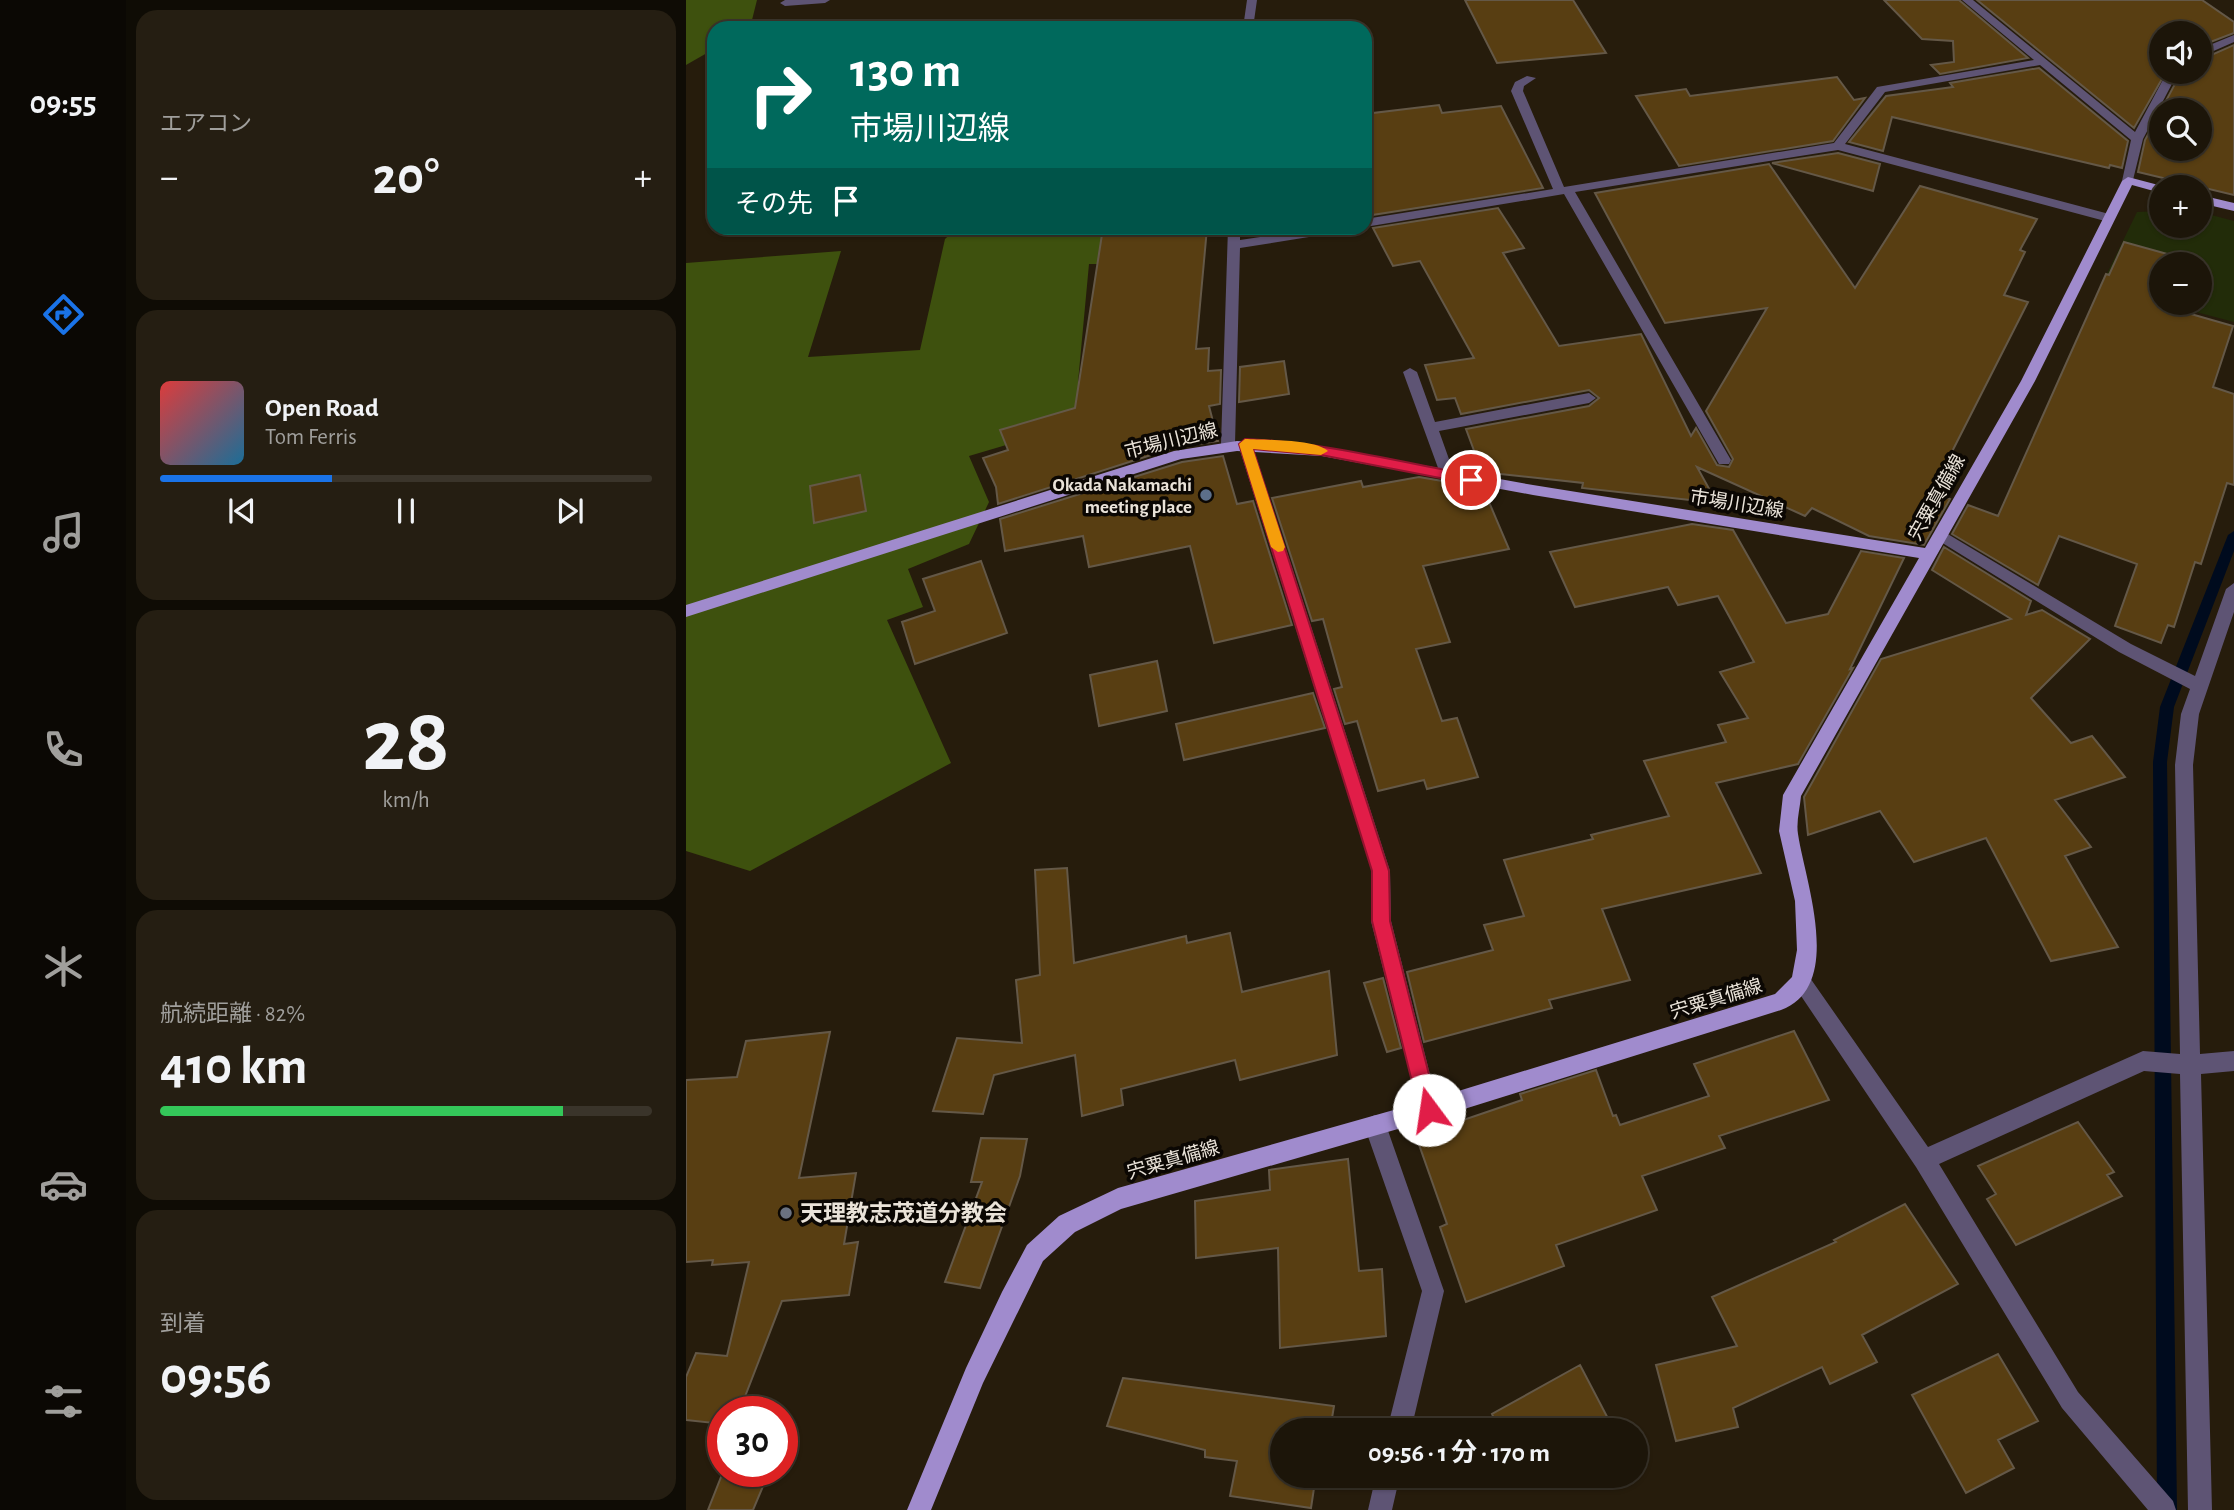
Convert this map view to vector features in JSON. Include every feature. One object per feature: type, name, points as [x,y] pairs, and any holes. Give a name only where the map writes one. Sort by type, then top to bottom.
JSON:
[{"type":"main road","points":[[2128,181],[2149,186]]},
{"type":"main road","name":"宍粟真備線","points":[[919,1510],[974,1376],[1010,1300],[1035,1253],[1067,1224],[1118,1199],[1429,1110],[1781,1002],[1801,981],[1807,950],[1804,901],[1788,831],[1792,795],[2028,381],[2128,181]]},
{"type":"main road","points":[[2212,202],[2234,207]]},
{"type":"main road","name":"市場川辺線","points":[[686,611],[1179,454],[1236,444],[1284,445],[1328,452],[1448,476],[1930,555]]},
{"type":"street","points":[[785,3],[825,0]]},
{"type":"street","points":[[1249,21],[1252,0]]},
{"type":"street","points":[[1966,0],[2137,139]]},
{"type":"street","points":[[2212,46],[2234,38]]},
{"type":"street","points":[[1838,146],[1881,89],[2042,62]]},
{"type":"street","points":[[1531,78],[1519,84],[1517,92],[1564,190],[1724,460]]},
{"type":"street","points":[[2128,181],[2137,139],[2166,84]]},
{"type":"street","points":[[1372,222],[1838,146],[2109,218]]},
{"type":"street","points":[[1234,235],[1236,444],[1381,871],[1381,921],[1429,1110]]},
{"type":"street","points":[[1234,245],[1296,235]]},
{"type":"street","points":[[1410,372],[1448,476]]},
{"type":"street","points":[[1430,428],[1589,398]]},
{"type":"street","points":[[1941,535],[2125,648],[2195,684]]},
{"type":"street","points":[[2200,1510],[2183,1064],[2184,765],[2195,684],[2234,589]]},
{"type":"street","points":[[1801,981],[1924,1160],[2070,1400],[2157,1503]]},
{"type":"street","points":[[1924,1160],[2143,1061],[2183,1064],[2234,1061]]},
{"type":"street","points":[[1375,1125],[1433,1290],[1402,1418]]},
{"type":"street","points":[[1380,1510],[1385,1488]]},
{"type":"green space","points":[[686,0],[757,0],[752,21],[707,21],[707,53],[686,65]]},
{"type":"green space","points":[[2137,212],[2149,212],[2149,238],[2212,238],[2212,215],[2234,221],[2234,322],[2207,315],[2212,315],[2212,252],[2149,252],[2149,299],[2101,286]]},
{"type":"green space","points":[[949,235],[1131,235],[1130,264],[1089,264],[1078,382],[1094,419],[969,456],[989,502],[969,544],[908,569],[923,607],[887,620],[951,763],[750,871],[686,851],[686,263],[841,251],[808,357],[920,350],[945,239]]},
{"type":"building","points":[[1465,0],[1573,0],[1606,53],[1497,63]]},
{"type":"building","points":[[1884,0],[1959,0],[2028,58],[1940,74],[1931,65],[1954,62],[1953,41],[1922,39]]},
{"type":"building","points":[[1977,0],[2202,0],[2234,22],[2234,33],[2212,41],[2212,21],[2149,21],[2149,84],[2159,84],[2134,128]]},
{"type":"building","points":[[2234,45],[2234,195],[2212,190],[2212,175],[2151,175],[2138,172],[2149,132],[2149,161],[2212,161],[2212,98],[2167,98],[2175,84],[2212,84],[2212,55]]},
{"type":"building","points":[[2039,68],[2128,141],[2122,168],[2110,165],[2109,168],[1892,117],[1883,151],[1849,142],[1886,96],[1953,87],[1950,83]]},
{"type":"building","points":[[1837,77],[1854,100],[1865,98],[1833,141],[1679,166],[1636,96],[1686,89],[1690,96]]},
{"type":"building","points":[[1439,105],[1442,113],[1501,106],[1543,188],[1372,215],[1372,113]]},
{"type":"building","points":[[1838,153],[1880,164],[1873,191],[1772,163]]},
{"type":"building","points":[[1769,164],[1855,288],[1920,186],[2037,219],[2020,250],[2025,252],[2004,295],[2028,302],[1931,493],[1950,499],[1924,545],[1869,536],[1812,508],[1805,516],[1697,467],[1717,503],[1582,488],[1583,483],[1482,472],[1466,429],[1589,406],[1599,398],[1589,390],[1461,414],[1455,398],[1437,400],[1425,365],[1474,358],[1420,261],[1393,266],[1373,228],[1498,208],[1524,248],[1503,253],[1559,346],[1641,334],[1691,436],[1696,428],[1717,465],[1729,467],[1733,459],[1706,411],[1767,308],[1665,323],[1595,193]]},
{"type":"building","points":[[1102,235],[1206,235],[1196,349],[1209,348],[1208,371],[1221,370],[1220,404],[1209,406],[1218,441],[1173,448],[998,504],[996,487],[983,458],[1008,450],[1000,430],[1075,408]]},
{"type":"building","points":[[2124,242],[2160,252],[2149,252],[2149,315],[2194,315],[2233,326],[2213,387],[2234,394],[2234,485],[2227,483],[2201,564],[2195,562],[2174,627],[2168,625],[2161,643],[2115,626],[2137,564],[2059,536],[2038,585],[1952,534],[1968,505],[1998,516],[2106,274],[2109,275]]},
{"type":"building","points":[[1284,361],[1289,394],[1239,402],[1240,367]]},
{"type":"building","points":[[1223,456],[1237,504],[1253,501],[1292,625],[1214,643],[1190,546],[1089,567],[1083,536],[1005,551],[1000,519],[1182,462]]},
{"type":"building","points":[[860,475],[866,511],[814,523],[810,486]]},
{"type":"building","points":[[1419,477],[1483,488],[1509,549],[1423,566],[1450,642],[1416,649],[1442,721],[1457,718],[1478,777],[1427,789],[1424,780],[1378,791],[1357,721],[1345,724],[1334,689],[1342,687],[1323,619],[1312,621],[1272,498],[1361,481],[1363,487]]},
{"type":"building","points":[[1692,524],[1733,530],[1786,623],[1828,614],[1861,551],[1904,558],[1850,669],[1853,668],[1798,764],[1716,783],[1761,873],[1602,909],[1630,980],[1549,1000],[1552,1008],[1424,1042],[1407,972],[1493,950],[1484,925],[1524,916],[1504,860],[1593,839],[1591,835],[1669,816],[1644,761],[1726,742],[1718,725],[1748,718],[1720,672],[1754,662],[1718,596],[1678,605],[1668,587],[1575,607],[1550,552]]},
{"type":"building","points":[[1944,547],[2031,601],[2026,615],[2042,610],[2090,639],[2031,698],[2071,743],[2092,736],[2125,777],[2055,800],[2091,847],[2065,856],[2118,947],[2051,961],[1986,838],[1914,862],[1880,811],[1808,835],[1804,797],[1881,659],[2011,619],[1932,570]]},
{"type":"building","points":[[981,561],[1007,633],[915,664],[902,622],[935,611],[923,579]]},
{"type":"building","points":[[1157,661],[1167,711],[1099,726],[1090,675]]},
{"type":"building","points":[[1313,693],[1325,728],[1184,760],[1176,724]]},
{"type":"building","points":[[1067,868],[1074,963],[1186,936],[1187,943],[1230,933],[1242,992],[1329,971],[1337,1055],[1240,1080],[1235,1060],[1121,1089],[1123,1105],[1082,1116],[1075,1055],[994,1075],[983,1114],[933,1111],[957,1038],[1022,1043],[1016,980],[1040,975],[1035,870]]},
{"type":"building","points":[[1383,978],[1401,1048],[1387,1052],[1364,983]]},
{"type":"building","points":[[1794,1031],[1829,1100],[1719,1136],[1725,1148],[1642,1176],[1657,1210],[1556,1245],[1564,1266],[1466,1302],[1440,1227],[1447,1224],[1416,1136],[1522,1100],[1520,1094],[1596,1070],[1613,1116],[1616,1115],[1620,1125],[1709,1096],[1694,1064]]},
{"type":"building","points":[[830,1032],[799,1178],[856,1173],[844,1244],[858,1242],[849,1295],[782,1301],[745,1396],[707,1396],[707,1422],[686,1420],[686,1377],[696,1353],[727,1356],[749,1262],[712,1265],[713,1260],[686,1262],[686,1080],[737,1077],[746,1041]]},
{"type":"building","points":[[2078,1122],[2114,1172],[2107,1175],[2122,1196],[2016,1245],[1987,1199],[1996,1194],[1978,1166]]},
{"type":"building","points":[[981,1138],[1027,1139],[1020,1176],[980,1288],[945,1282],[982,1182],[971,1182]]},
{"type":"building","points":[[1348,1159],[1359,1271],[1382,1269],[1386,1336],[1280,1348],[1278,1248],[1196,1258],[1195,1201],[1270,1190],[1269,1170]]},
{"type":"building","points":[[1905,1204],[1958,1284],[1862,1335],[1877,1362],[1830,1384],[1822,1367],[1733,1408],[1738,1427],[1676,1441],[1656,1365],[1737,1346],[1712,1297],[1836,1242],[1834,1240]]},
{"type":"building","points":[[1998,1354],[2038,1421],[1998,1440],[2014,1468],[1966,1493],[1912,1395]]},
{"type":"building","points":[[1580,1365],[1608,1418],[1494,1418],[1492,1414]]},
{"type":"building","points":[[1123,1378],[1334,1406],[1332,1418],[1270,1418],[1270,1488],[1314,1488],[1311,1508],[1230,1496],[1237,1461],[1205,1457],[1205,1450],[1107,1426]]},
{"type":"building","points":[[717,1487],[763,1487],[753,1510],[708,1510]]},
{"type":"waterway","points":[[2167,1510],[2160,762],[2167,707],[2234,535]]},
{"type":"slow traffic","points":[[1278,547],[1245,444],[1284,445],[1321,451]]},
{"type":"place","name":"Okada Nakamachi meeting place","points":[[1206,495]]},
{"type":"place","name":"天理教志茂道分教会","points":[[786,1213]]},
{"type":"route","points":[[1429,1110],[1381,921],[1381,871],[1245,444],[1284,445],[1471,480]]}]
